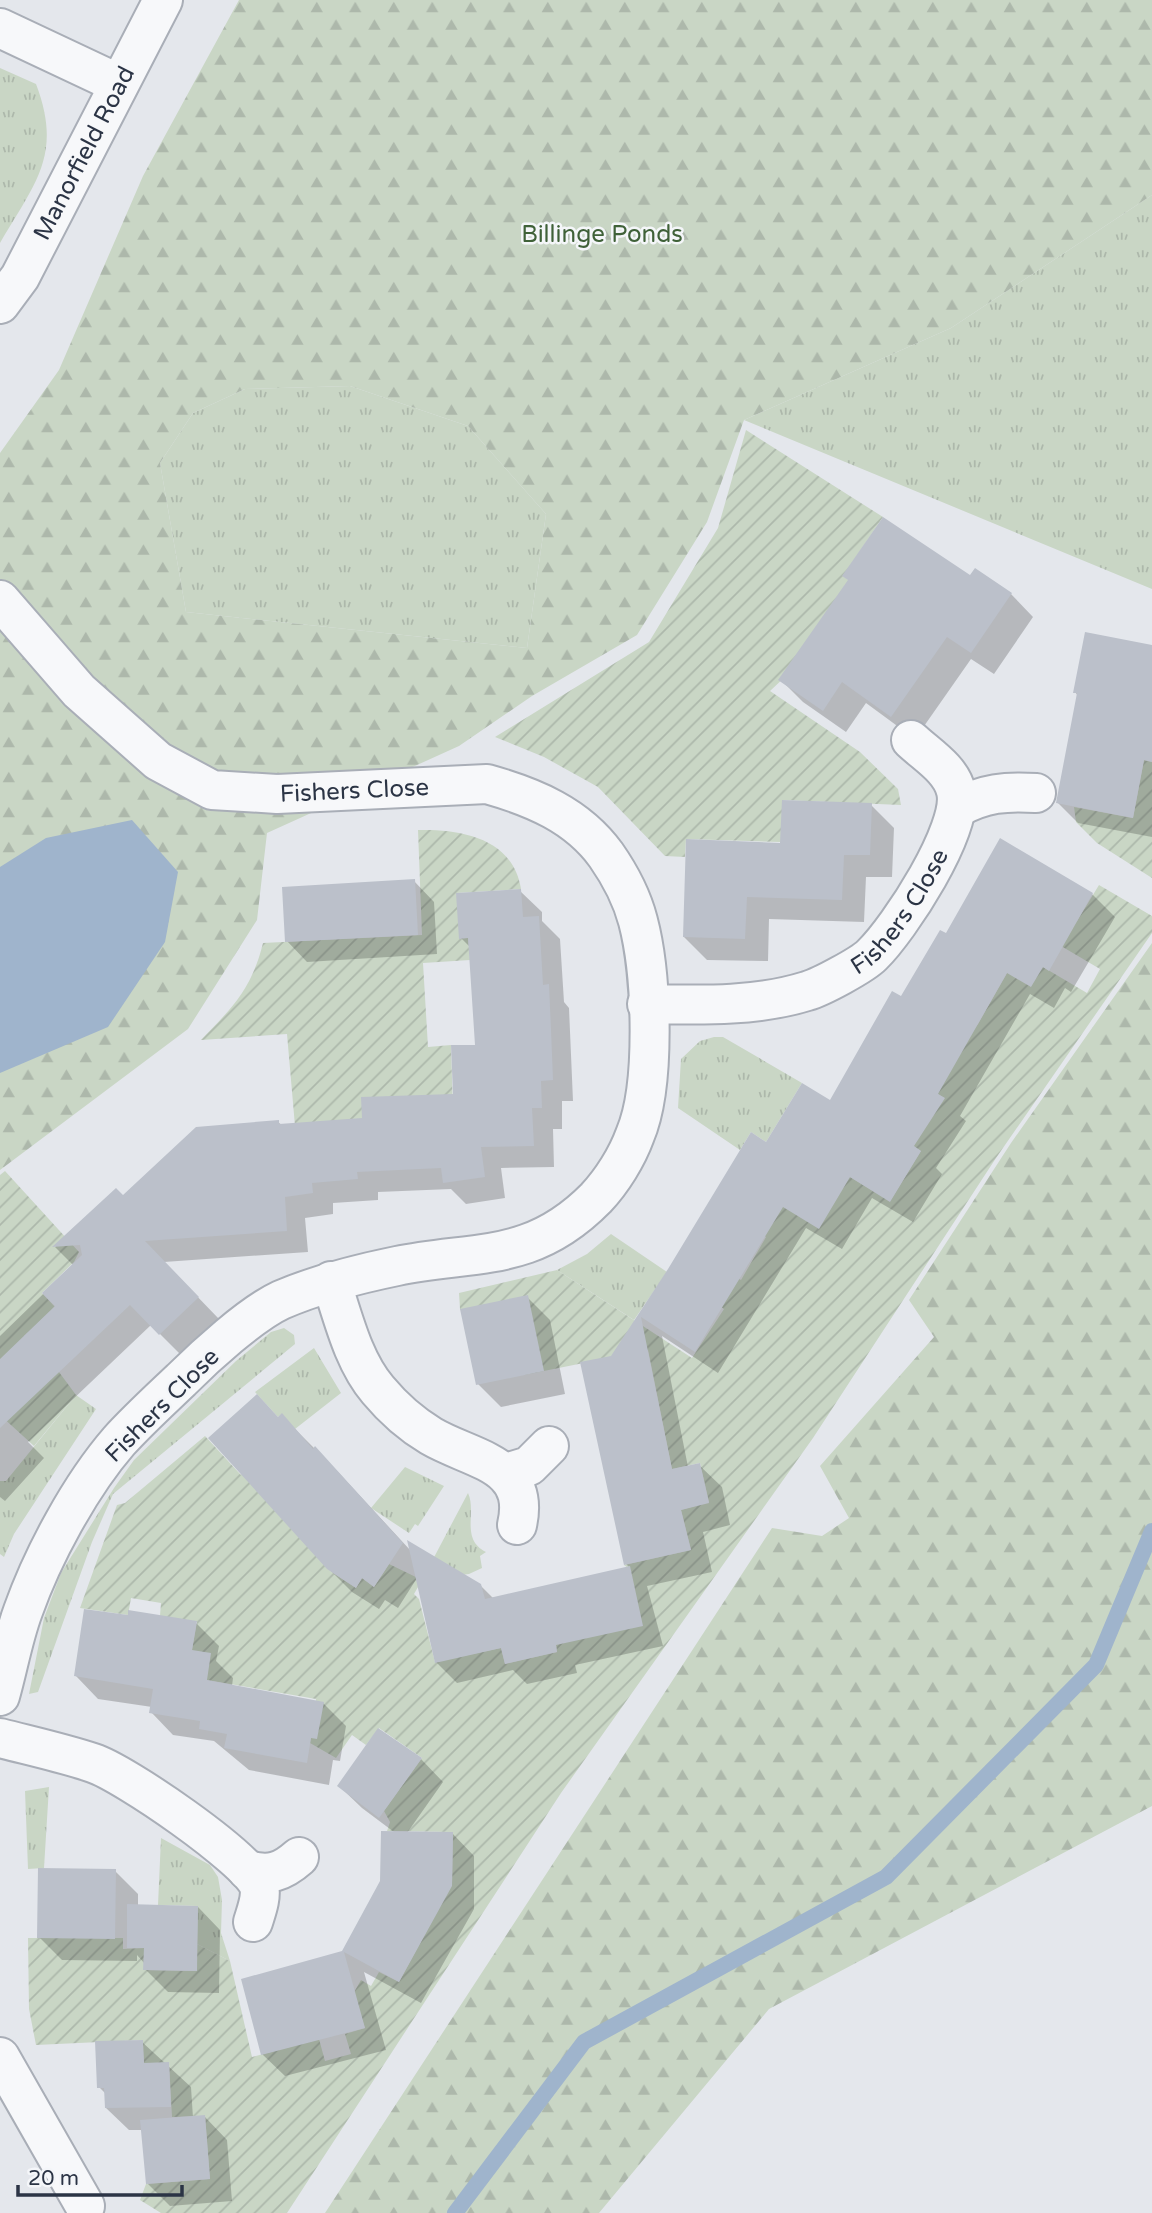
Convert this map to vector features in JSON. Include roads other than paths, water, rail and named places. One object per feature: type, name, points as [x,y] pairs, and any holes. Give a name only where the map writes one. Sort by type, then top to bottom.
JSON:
[{"type":"street","name":"Manorfield Road","points":[[0,304],[20,277],[163,0]]},
{"type":"street","points":[[0,28],[119,85]]},
{"type":"street","name":"Fishers Close","points":[[0,600],[79,691],[158,761],[212,790],[277,794],[487,784],[520,793],[552,808],[581,828],[605,853],[625,886],[638,922],[647,1004],[646,1097],[636,1134],[619,1168],[598,1196],[572,1220],[542,1238],[509,1251],[401,1265],[331,1281],[277,1302],[203,1357],[118,1442],[76,1502],[32,1589],[0,1696]]},
{"type":"street","points":[[911,740],[946,771],[956,791],[957,808],[978,796],[1007,791],[1036,793]]},
{"type":"street","name":"Fishers Close","points":[[647,1004],[723,1005],[808,991],[871,957],[912,904],[937,861],[957,808]]},
{"type":"street","points":[[331,1281],[357,1355],[376,1387],[401,1414],[431,1436],[506,1473],[519,1493],[517,1525]]},
{"type":"street","points":[[506,1473],[529,1466],[549,1446]]},
{"type":"street","points":[[0,1738],[95,1763],[133,1783],[247,1870],[259,1887],[258,1906],[253,1922]]},
{"type":"street","points":[[247,1870],[264,1874],[284,1870],[299,1857]]},
{"type":"street","points":[[0,2057],[85,2206]]},
{"type":"water","points":[[132,820],[178,872],[165,942],[108,1027],[0,1073],[0,867],[46,838]]},
{"type":"waterway","points":[[455,2213],[584,2042],[886,1877],[1096,1665],[1152,1531]]},
{"type":"park label","name":"Billinge Ponds","points":[[602,234]]}]
